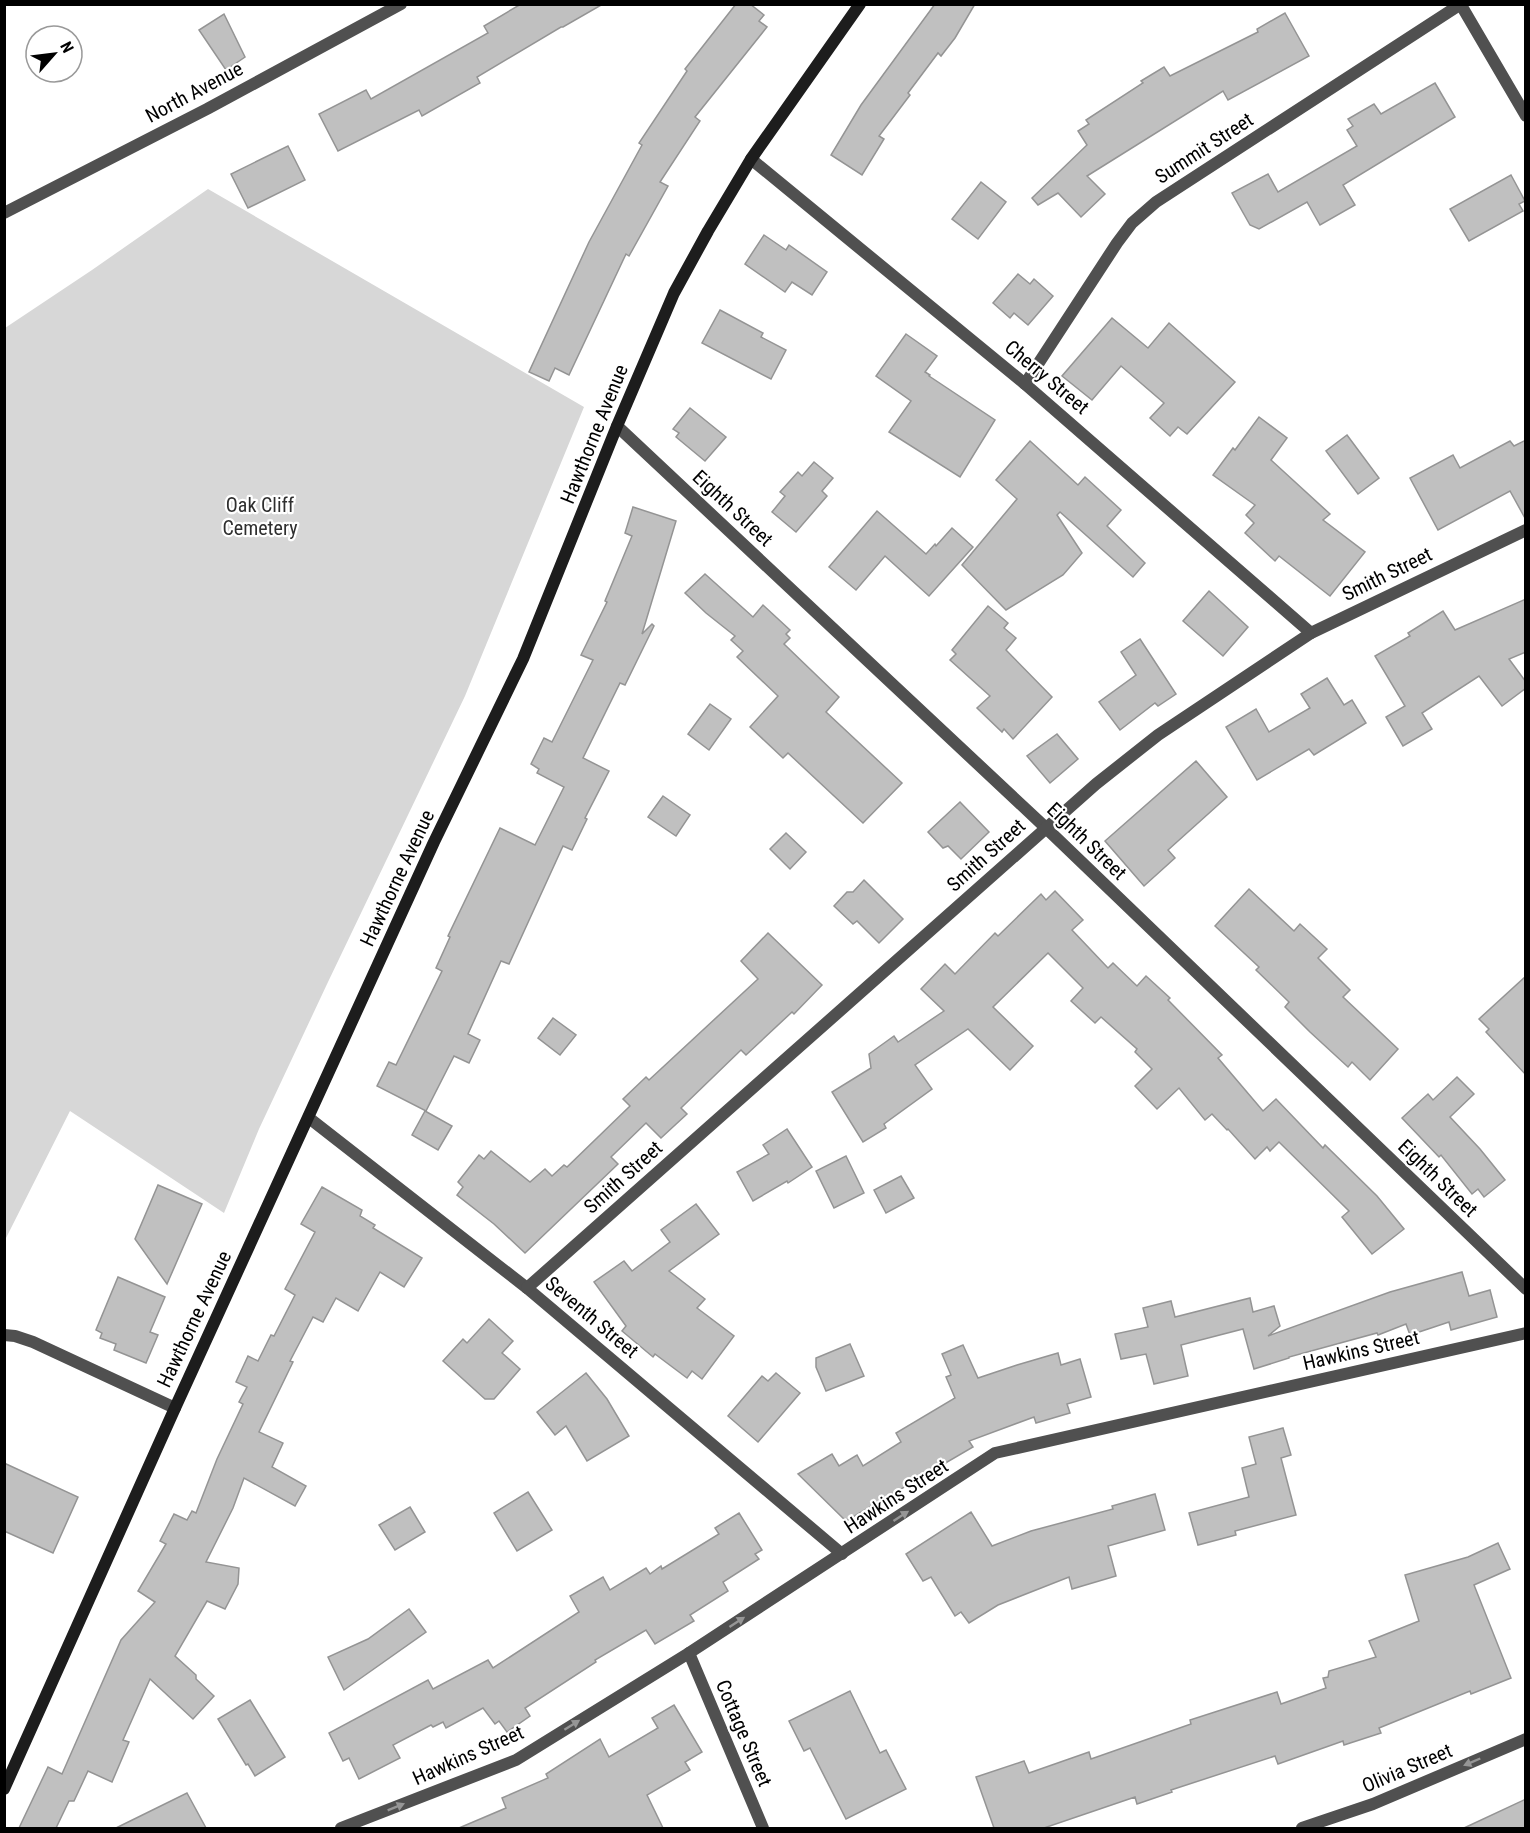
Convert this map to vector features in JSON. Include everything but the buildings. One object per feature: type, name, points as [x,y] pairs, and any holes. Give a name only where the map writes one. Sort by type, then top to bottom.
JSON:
[{"type":"street","name":"North Avenue","points":[[4,213],[207,109],[401,4]]},
{"type":"street","name":"Hawthorne Avenue","points":[[4,1788],[434,842],[523,659],[674,293],[751,159],[860,4]]},
{"type":"street","points":[[1461,5],[1526,116]]},
{"type":"street","name":"Summit Street","points":[[1026,384],[1117,243],[1132,224],[1156,202],[1461,5]]},
{"type":"street","name":"Cherry Street","points":[[751,159],[1026,384],[1311,633]]},
{"type":"street","name":"Eighth Street","points":[[618,426],[1046,828],[1526,1289]]},
{"type":"street","name":"Smith Street","points":[[527,1288],[1096,784],[1158,735],[1311,633],[1526,530]]},
{"type":"street","name":"Seventh Street","points":[[309,1118],[527,1288],[842,1554]]},
{"type":"street","name":"Hawkins Street","points":[[341,1828],[516,1760],[689,1653],[995,1453],[1526,1333]]},
{"type":"street","points":[[4,1335],[33,1342],[175,1408]]},
{"type":"street","name":"Cottage Street","points":[[689,1653],[762,1828]]},
{"type":"street","name":"Olivia Street","points":[[1302,1828],[1373,1804],[1526,1739]]},
{"type":"green space","name":"Oak Cliff Cemetery","points":[[208,189],[584,407],[465,696],[259,1129],[224,1213],[70,1111],[5,1240],[5,328]]}]
